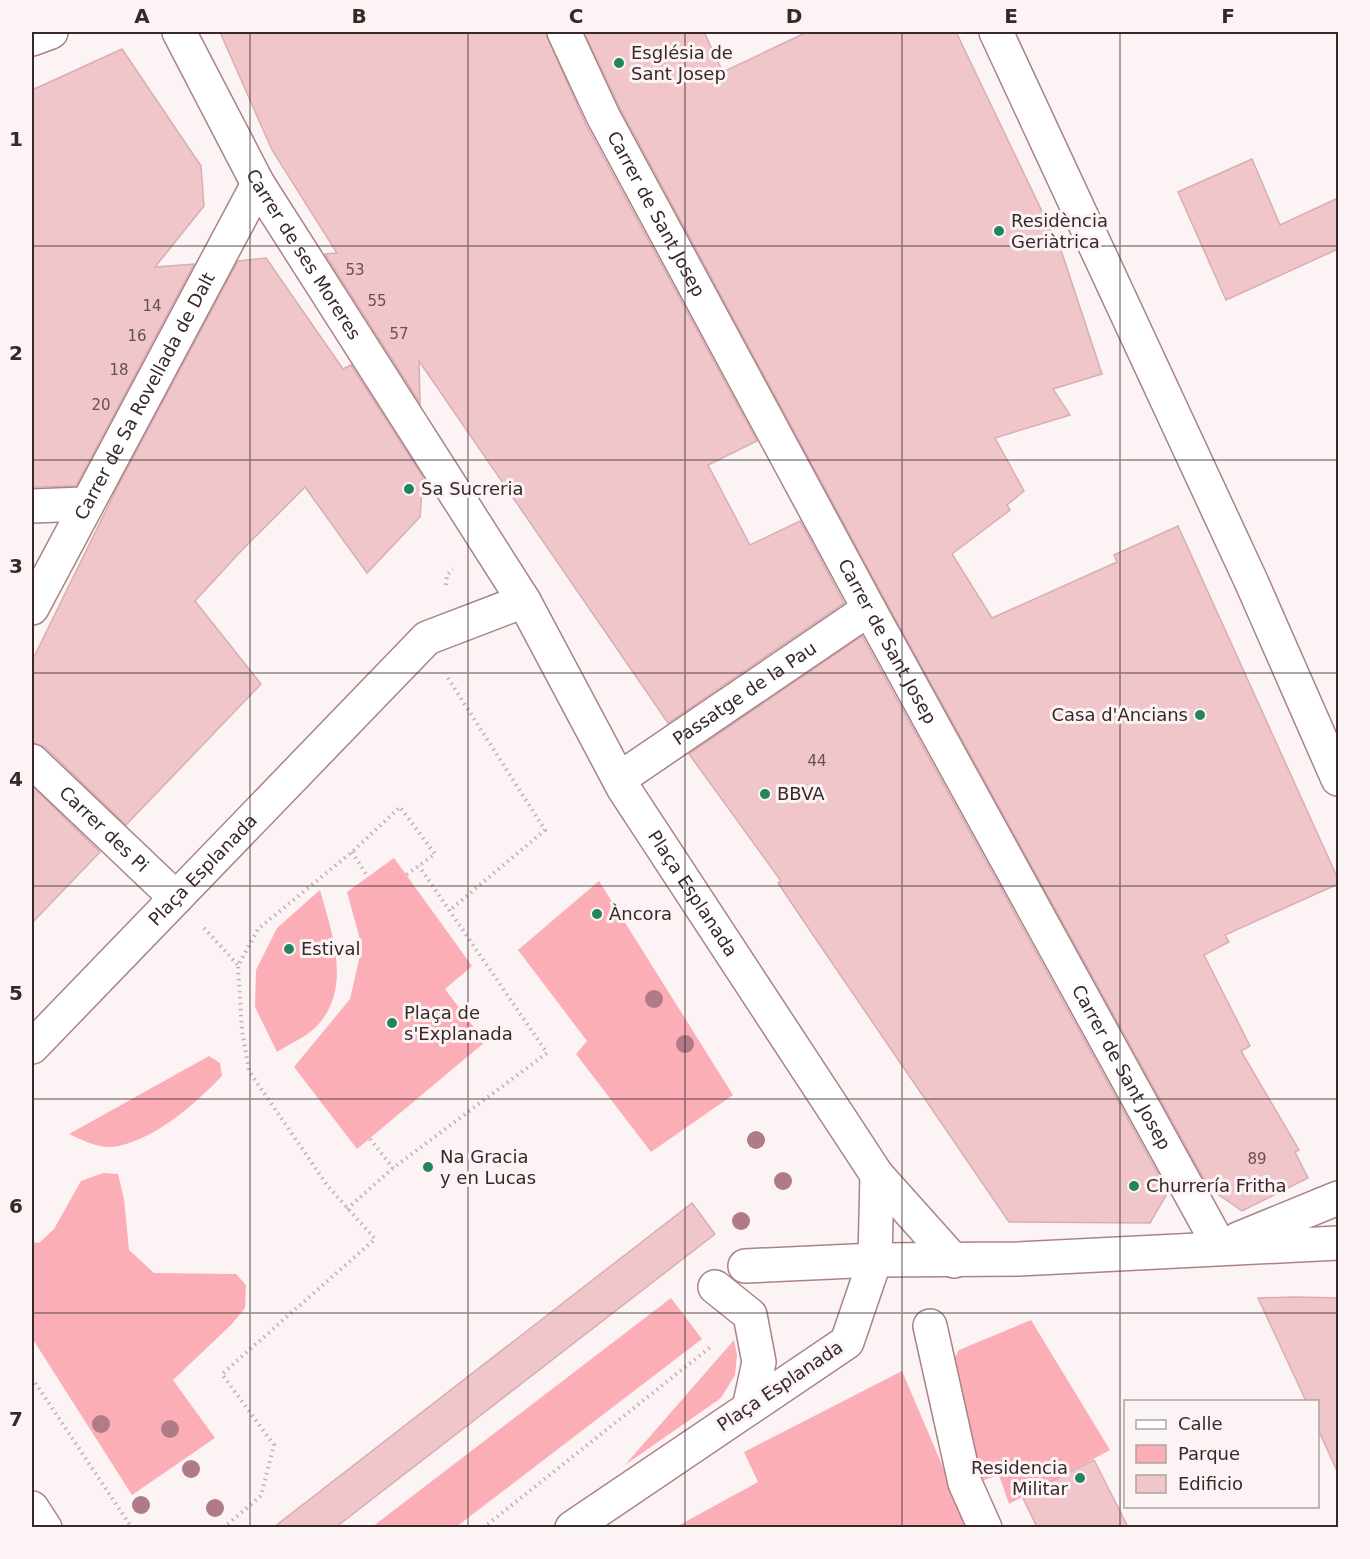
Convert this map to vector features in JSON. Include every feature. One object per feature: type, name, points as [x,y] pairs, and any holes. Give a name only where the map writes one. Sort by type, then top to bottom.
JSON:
[{"type":"street","points":[[32,39],[51,32]]},
{"type":"street","name":"Carrer de ses Moreres","points":[[179,32],[258,184],[440,469]]},
{"type":"street","name":"Carrer de Sant Josep","points":[[564,32],[603,116],[869,609],[1220,1247]]},
{"type":"street","points":[[996,32],[1251,582],[1338,779]]},
{"type":"street","name":"Carrer de Sa Rovellada de Dalt","points":[[32,608],[85,504],[258,184]]},
{"type":"street","name":"Plaça Esplanada","points":[[440,469],[524,601],[619,780],[877,1175],[954,1261]]},
{"type":"street","points":[[32,506],[85,504]]},
{"type":"street","name":"Plaça Esplanada","points":[[32,1047],[427,638],[524,601]]},
{"type":"street","name":"Passatge de la Pau","points":[[619,780],[869,609]]},
{"type":"street","name":"Carrer des Pi","points":[[32,761],[176,898]]},
{"type":"street","name":"Plaça Esplanada","points":[[572,1527],[847,1342],[875,1260],[877,1175]]},
{"type":"street","points":[[1220,1247],[1338,1198]]},
{"type":"street","points":[[745,1266],[875,1260],[954,1261],[1338,1243]]},
{"type":"street","points":[[715,1287],[750,1315],[759,1362],[749,1408]]},
{"type":"street","points":[[930,1326],[965,1483],[985,1527]]},
{"type":"street","points":[[32,1508],[45,1527]]},
{"type":"path","points":[[449,911],[545,830],[443,672],[441,633],[447,575],[487,544]]},
{"type":"path","points":[[223,1527],[261,1496],[274,1445],[222,1374],[375,1239],[327,1185],[249,1071],[242,1030],[238,966],[258,929],[352,852],[400,807],[435,854],[406,875]]},
{"type":"path","points":[[352,852],[368,877]]},
{"type":"path","points":[[347,1209],[393,1168],[547,1053],[419,866]]},
{"type":"path","points":[[370,1139],[393,1168]]},
{"type":"path","points":[[32,1378],[132,1527]]},
{"type":"green space","points":[[394,858],[472,966],[445,989],[485,1042],[357,1149],[294,1067],[350,999],[362,947],[347,892]]},
{"type":"green space","points":[[599,881],[733,1095],[651,1152],[576,1054],[587,1041],[518,950]]},
{"type":"green space","points":[[320,890],[334,942],[337,978],[334,996],[327,1012],[312,1031],[277,1052],[255,1007],[256,970],[277,928]]},
{"type":"green space","points":[[209,1056],[220,1063],[222,1076],[188,1108],[148,1135],[134,1142],[106,1147],[69,1134]]},
{"type":"green space","points":[[103,1173],[118,1174],[124,1199],[129,1250],[154,1273],[236,1274],[246,1285],[245,1308],[231,1325],[173,1380],[215,1438],[132,1495],[32,1338],[32,1242],[39,1243],[54,1229],[81,1181]]},
{"type":"green space","points":[[671,1298],[702,1339],[456,1527],[372,1527]]},
{"type":"green space","points":[[1031,1320],[1110,1450],[1009,1504],[999,1475],[981,1481],[952,1362],[959,1350]]},
{"type":"green space","points":[[734,1340],[737,1355],[735,1375],[721,1398],[625,1465]]},
{"type":"green space","points":[[902,1371],[969,1528],[674,1528],[758,1482],[744,1452]]},
{"type":"building","points":[[220,32],[545,32],[586,125],[757,441],[708,465],[750,545],[800,521],[844,603],[668,723],[419,361],[420,403],[325,254],[337,253],[272,150]]},
{"type":"building","points":[[584,32],[704,32],[723,72],[807,32],[956,32],[1062,253],[1102,374],[1053,389],[1070,415],[995,438],[1024,491],[1007,505],[1010,510],[952,554],[992,618],[1117,562],[1114,555],[1178,526],[1338,879],[1338,884],[1225,935],[1229,942],[1204,955],[1250,1046],[1241,1051],[1299,1150],[1295,1152],[1308,1178],[1242,1211],[1209,1188],[885,600],[620,108]]},
{"type":"building","points":[[122,49],[201,166],[204,206],[155,267],[194,264],[76,486],[32,487],[32,90]]},
{"type":"building","points":[[1252,159],[1280,225],[1338,198],[1338,249],[1226,300],[1178,192]]},
{"type":"building","points":[[266,258],[343,369],[351,365],[423,477],[420,517],[367,573],[305,487],[242,550],[195,601],[261,684],[126,825],[45,747],[32,743],[32,661],[118,486],[238,261]]},
{"type":"building","points":[[862,636],[1168,1192],[1150,1223],[1009,1222],[778,883],[781,881],[689,754]]},
{"type":"building","points":[[32,786],[100,852],[32,923]]},
{"type":"building","points":[[692,1203],[715,1234],[336,1527],[274,1527]]},
{"type":"building","points":[[1258,1298],[1338,1298],[1338,1473],[1319,1431],[1319,1400],[1306,1400]]},
{"type":"building","name":"Residencia Militar","points":[[1094,1460],[1128,1527],[1037,1527],[1022,1496]]},
{"type":"place","name":"Església de Sant Josep","points":[[619,63]]},
{"type":"place","name":"Residència Geriàtrica","points":[[999,231]]},
{"type":"place","name":"Sa Sucreria","points":[[409,489]]},
{"type":"place","name":"Casa d'Ancians","points":[[1200,715]]},
{"type":"place","name":"BBVA","points":[[765,794]]},
{"type":"place","name":"Àncora","points":[[597,914]]},
{"type":"place","name":"Estival","points":[[289,949]]},
{"type":"place","name":"Plaça de s'Explanada","points":[[392,1023]]},
{"type":"place","name":"Na Gracia y en Lucas","points":[[428,1167]]},
{"type":"place","name":"Churrería Fritha","points":[[1134,1186]]},
{"type":"place","name":"Residencia Militar","points":[[1080,1478]]}]
